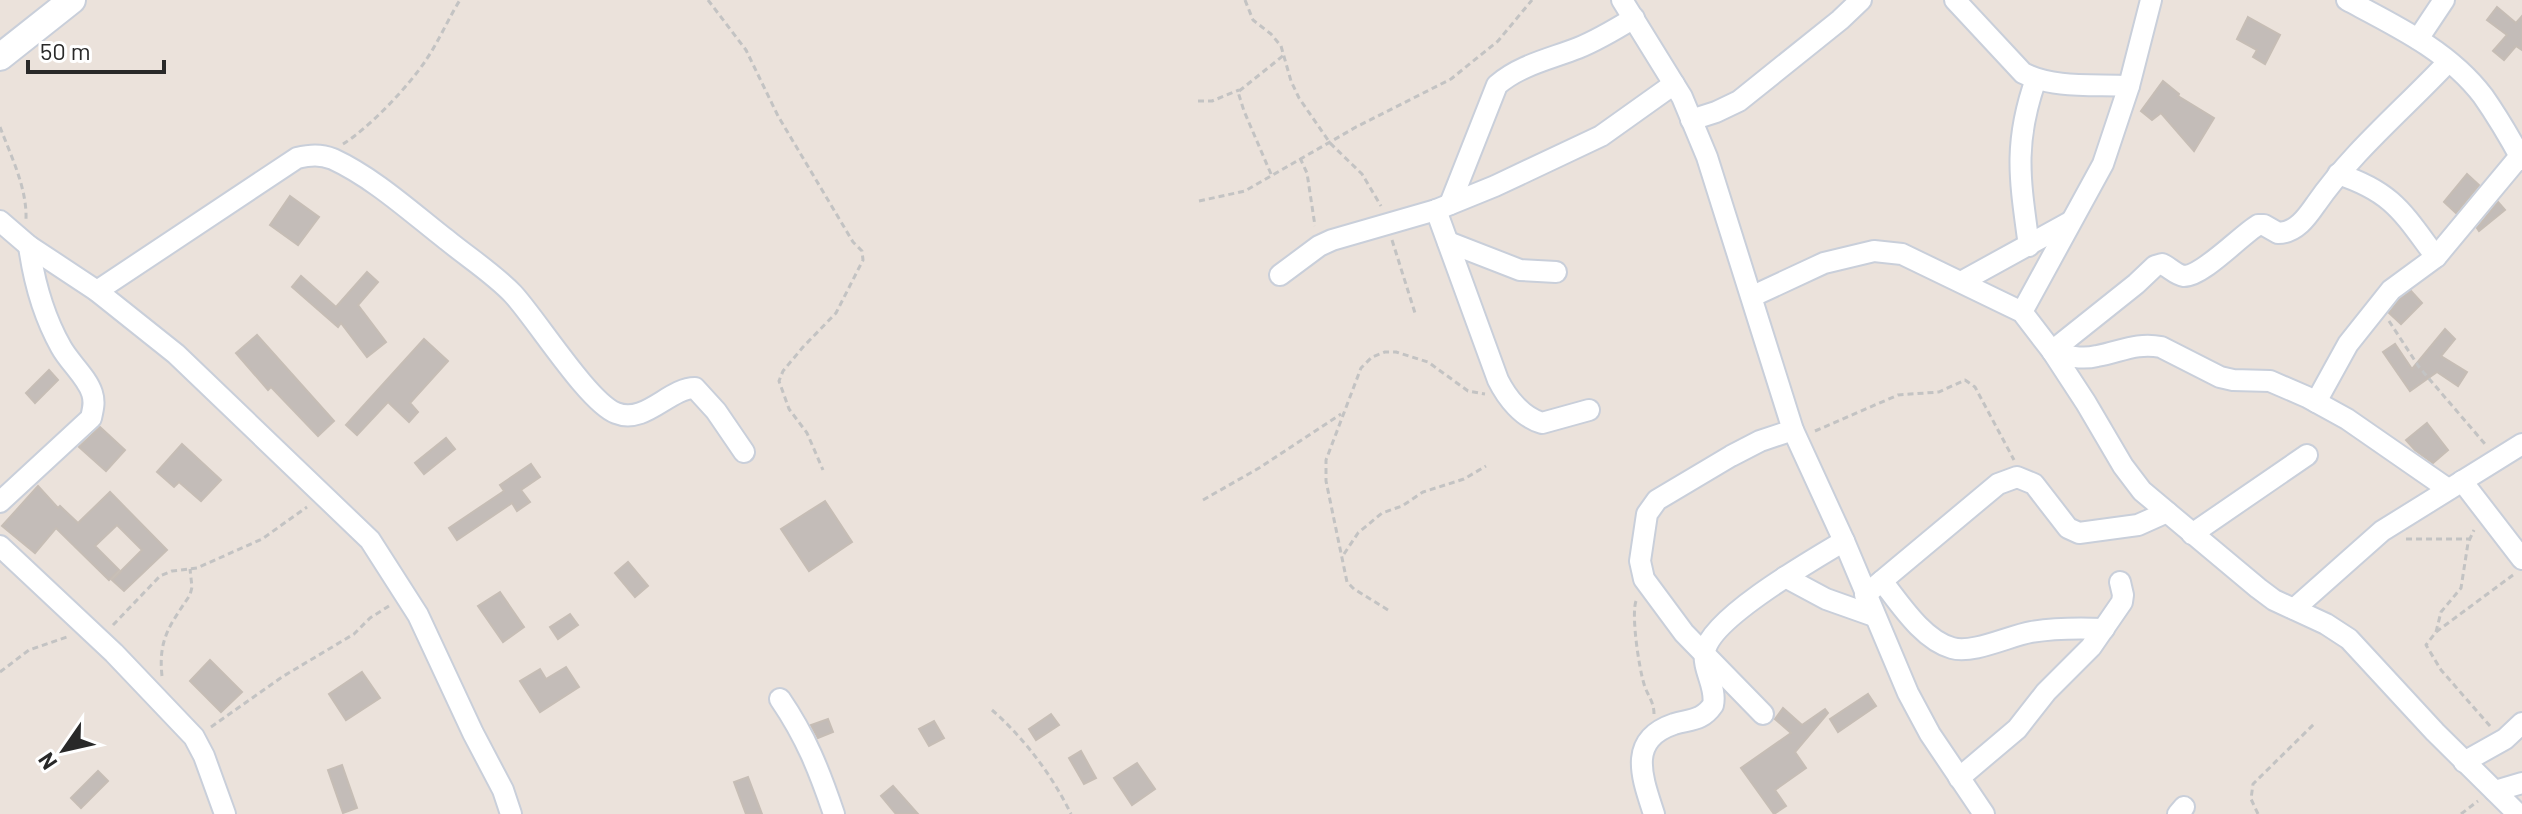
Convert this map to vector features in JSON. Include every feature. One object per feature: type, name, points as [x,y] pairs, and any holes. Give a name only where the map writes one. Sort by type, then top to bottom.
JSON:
[{"type":"street","points":[[0,57],[72,0]]},
{"type":"street","points":[[1622,0],[1674,84],[1707,157],[1795,434],[1874,616],[1908,693],[1978,811]]},
{"type":"street","points":[[1691,120],[1739,101],[1861,0]]},
{"type":"street","points":[[1955,0],[2023,73],[2055,83],[2129,86]]},
{"type":"street","points":[[2022,312],[2103,164],[2129,86],[2151,0]]},
{"type":"street","points":[[2316,402],[2348,344],[2391,290],[2436,257],[2520,150],[2483,96],[2448,62],[2418,39],[2347,0]]},
{"type":"street","points":[[2418,39],[2444,0]]},
{"type":"street","points":[[1589,410],[1542,423],[1524,414],[1512,401],[1498,380],[1448,242],[1443,207],[1497,85],[1507,76],[1592,42],[1634,18]]},
{"type":"street","points":[[2052,351],[2155,266],[2162,264],[2180,275],[2189,275],[2258,225],[2278,233],[2292,230],[2306,218],[2338,174],[2448,62]]},
{"type":"street","points":[[2029,246],[2021,196],[2019,153],[2021,129],[2036,79]]},
{"type":"street","points":[[1280,275],[1324,244],[1443,207],[1601,136],[1674,84]]},
{"type":"street","points":[[97,291],[297,158],[312,154],[331,158],[366,179],[512,293],[585,385],[609,409],[618,414],[632,414],[664,402],[686,388],[695,388],[716,411],[744,452]]},
{"type":"street","points":[[2338,174],[2371,185],[2389,199],[2436,257]]},
{"type":"street","points":[[0,221],[27,244],[97,291],[176,354],[370,540],[406,595],[435,648],[511,814]]},
{"type":"street","points":[[1961,282],[2070,222]]},
{"type":"street","points":[[1448,242],[1520,270],[1556,272]]},
{"type":"street","points":[[0,502],[91,418],[94,405],[92,391],[61,348],[47,319],[34,281],[27,244]]},
{"type":"street","points":[[1753,296],[1824,263],[1874,251],[1902,254],[2022,312],[2052,351],[2123,466],[2142,491],[2274,600],[2326,624],[2349,639],[2464,762],[2518,814]]},
{"type":"street","points":[[2052,351],[2070,357],[2090,357],[2132,346],[2161,347],[2220,377],[2270,381],[2347,419],[2455,485],[2483,508],[2522,559]]},
{"type":"street","points":[[1763,714],[1684,633],[1642,574],[1640,561],[1647,514],[1653,504],[1760,441],[1795,434]]},
{"type":"street","points":[[2294,609],[2382,531],[2522,444]]},
{"type":"street","points":[[2192,534],[2307,455]]},
{"type":"street","points":[[1865,595],[1998,484],[2017,477],[2034,484],[2068,528],[2079,533],[2138,525],[2167,512]]},
{"type":"street","points":[[1654,814],[1642,768],[1642,752],[1647,741],[1670,726],[1697,720],[1708,712],[1714,700],[1705,654],[1710,641],[1752,600],[1844,541]]},
{"type":"street","points":[[0,546],[93,633],[194,737],[204,756],[223,813]]},
{"type":"street","points":[[1785,577],[1826,599],[1874,616]]},
{"type":"street","points":[[1882,581],[1925,631],[1955,649],[2034,632],[2104,629]]},
{"type":"street","points":[[1959,778],[2017,729],[2046,692],[2104,629],[2122,602],[2120,582]]},
{"type":"street","points":[[780,699],[802,731],[834,814]]},
{"type":"street","points":[[2464,762],[2505,739],[2522,723]]},
{"type":"street","points":[[2495,791],[2522,783]]},
{"type":"path","points":[[312,154],[343,144],[358,135],[398,95],[426,61],[460,0]]},
{"type":"path","points":[[708,0],[746,50],[778,116],[853,242],[862,251],[863,260],[836,313],[796,354],[779,381],[789,409],[807,433],[823,470]]},
{"type":"path","points":[[1245,0],[1253,20],[1276,40],[1299,98],[1330,143],[1353,164],[1370,186],[1388,226],[1415,313]]},
{"type":"path","points":[[1199,201],[1245,191],[1300,158],[1451,79],[1498,41],[1532,0]]},
{"type":"path","points":[[1198,101],[1212,101],[1239,90],[1284,55]]},
{"type":"path","points":[[1239,90],[1244,111],[1271,174]]},
{"type":"path","points":[[0,127],[15,164],[26,208],[27,244]]},
{"type":"path","points":[[1300,158],[1307,173],[1314,223],[1324,244]]},
{"type":"path","points":[[2379,307],[2419,367],[2459,417],[2499,458]]},
{"type":"path","points":[[1388,610],[1349,584],[1346,578],[1326,481],[1327,453],[1361,368],[1368,360],[1385,352],[1396,352],[1428,362],[1468,391],[1512,401]]},
{"type":"path","points":[[1795,434],[1898,395],[1939,392],[1965,380],[1975,387],[2017,465],[2017,477]]},
{"type":"path","points":[[1203,500],[1259,468],[1341,414]]},
{"type":"path","points":[[1343,555],[1358,533],[1382,513],[1402,506],[1423,492],[1464,479],[1486,466]]},
{"type":"path","points":[[0,672],[29,650],[115,624],[160,576],[190,569],[262,539],[324,496]]},
{"type":"path","points":[[2436,632],[2441,612],[2461,588],[2470,539],[2483,508]]},
{"type":"path","points":[[2382,531],[2409,540],[2470,539]]},
{"type":"path","points":[[2505,739],[2477,712],[2431,656],[2426,645],[2436,632],[2522,567]]},
{"type":"path","points":[[161,700],[162,640],[190,595],[190,569]]},
{"type":"path","points":[[1642,574],[1633,614],[1643,682],[1653,705],[1647,741]]},
{"type":"path","points":[[194,737],[282,677],[354,634],[370,618],[406,595]]},
{"type":"path","points":[[992,710],[1014,729],[1028,747],[1071,814]]},
{"type":"path","points":[[2258,814],[2251,799],[2253,784],[2314,724]]},
{"type":"building","points":[[2497,7],[2516,23],[2522,16],[2522,50],[2516,46],[2504,60],[2493,51],[2507,35],[2487,20]]},
{"type":"building","points":[[2248,17],[2280,35],[2265,64],[2253,57],[2257,50],[2237,39]]},
{"type":"building","points":[[2163,81],[2178,96],[2214,118],[2194,151],[2161,113],[2152,120],[2141,111]]},
{"type":"building","points":[[2467,174],[2479,185],[2456,213],[2444,202]]},
{"type":"building","points":[[290,196],[319,217],[298,245],[270,225]]},
{"type":"building","points":[[2498,202],[2505,210],[2479,231],[2477,228]]},
{"type":"building","points":[[367,272],[378,282],[358,305],[386,342],[367,357],[341,323],[338,327],[292,287],[301,276],[336,307]]},
{"type":"building","points":[[2411,291],[2422,303],[2401,324],[2389,313]]},
{"type":"building","points":[[2445,329],[2455,339],[2441,356],[2467,372],[2458,386],[2437,372],[2410,391],[2383,352],[2395,344],[2412,369]]},
{"type":"building","points":[[257,335],[334,421],[318,436],[271,387],[268,390],[236,353]]},
{"type":"building","points":[[424,339],[448,361],[410,403],[418,412],[409,422],[388,402],[357,435],[346,425]]},
{"type":"building","points":[[49,370],[58,380],[35,403],[26,393]]},
{"type":"building","points":[[2427,423],[2448,450],[2433,463],[2406,440]]},
{"type":"building","points":[[100,427],[125,450],[106,471],[79,447]]},
{"type":"building","points":[[446,438],[455,449],[424,474],[415,463]]},
{"type":"building","points":[[182,444],[221,480],[201,501],[179,482],[174,487],[157,472]]},
{"type":"building","points":[[531,464],[540,477],[521,490],[530,502],[517,511],[512,503],[457,540],[449,528],[504,491],[500,485]]},
{"type":"building","points":[[38,486],[58,508],[60,506],[78,523],[110,492],[167,550],[124,591],[112,580],[142,550],[117,525],[95,546],[119,570],[109,580],[56,528],[35,553],[2,526]]},
{"type":"building","points":[[825,501],[852,542],[809,571],[781,529]]},
{"type":"building","points":[[628,562],[648,586],[635,597],[615,573]]},
{"type":"building","points":[[500,592],[524,627],[503,642],[478,606]]},
{"type":"building","points":[[570,614],[578,625],[558,639],[550,627]]},
{"type":"building","points":[[210,660],[242,692],[221,712],[190,681]]},
{"type":"building","points":[[566,667],[579,687],[540,712],[520,681],[540,669],[546,679]]},
{"type":"building","points":[[362,672],[380,698],[346,720],[329,694]]},
{"type":"building","points":[[1868,694],[1876,706],[1838,732],[1830,719]]},
{"type":"building","points":[[1783,708],[1802,725],[1825,709],[1828,713],[1795,752],[1806,768],[1775,790],[1786,806],[1774,814],[1741,768],[1791,733],[1775,719]]},
{"type":"building","points":[[1051,714],[1059,725],[1036,740],[1029,729]]},
{"type":"building","points":[[828,719],[833,732],[818,738],[811,725]]},
{"type":"building","points":[[934,721],[944,738],[929,746],[919,729]]},
{"type":"building","points":[[1081,751],[1096,778],[1084,784],[1069,758]]},
{"type":"building","points":[[1137,763],[1155,789],[1132,805],[1114,778]]},
{"type":"building","points":[[342,765],[357,808],[343,813],[328,770]]},
{"type":"building","points":[[98,771],[108,781],[81,808],[71,798]]},
{"type":"building","points":[[748,777],[762,814],[746,814],[734,782]]},
{"type":"building","points":[[893,786],[918,814],[896,814],[881,796]]}]
